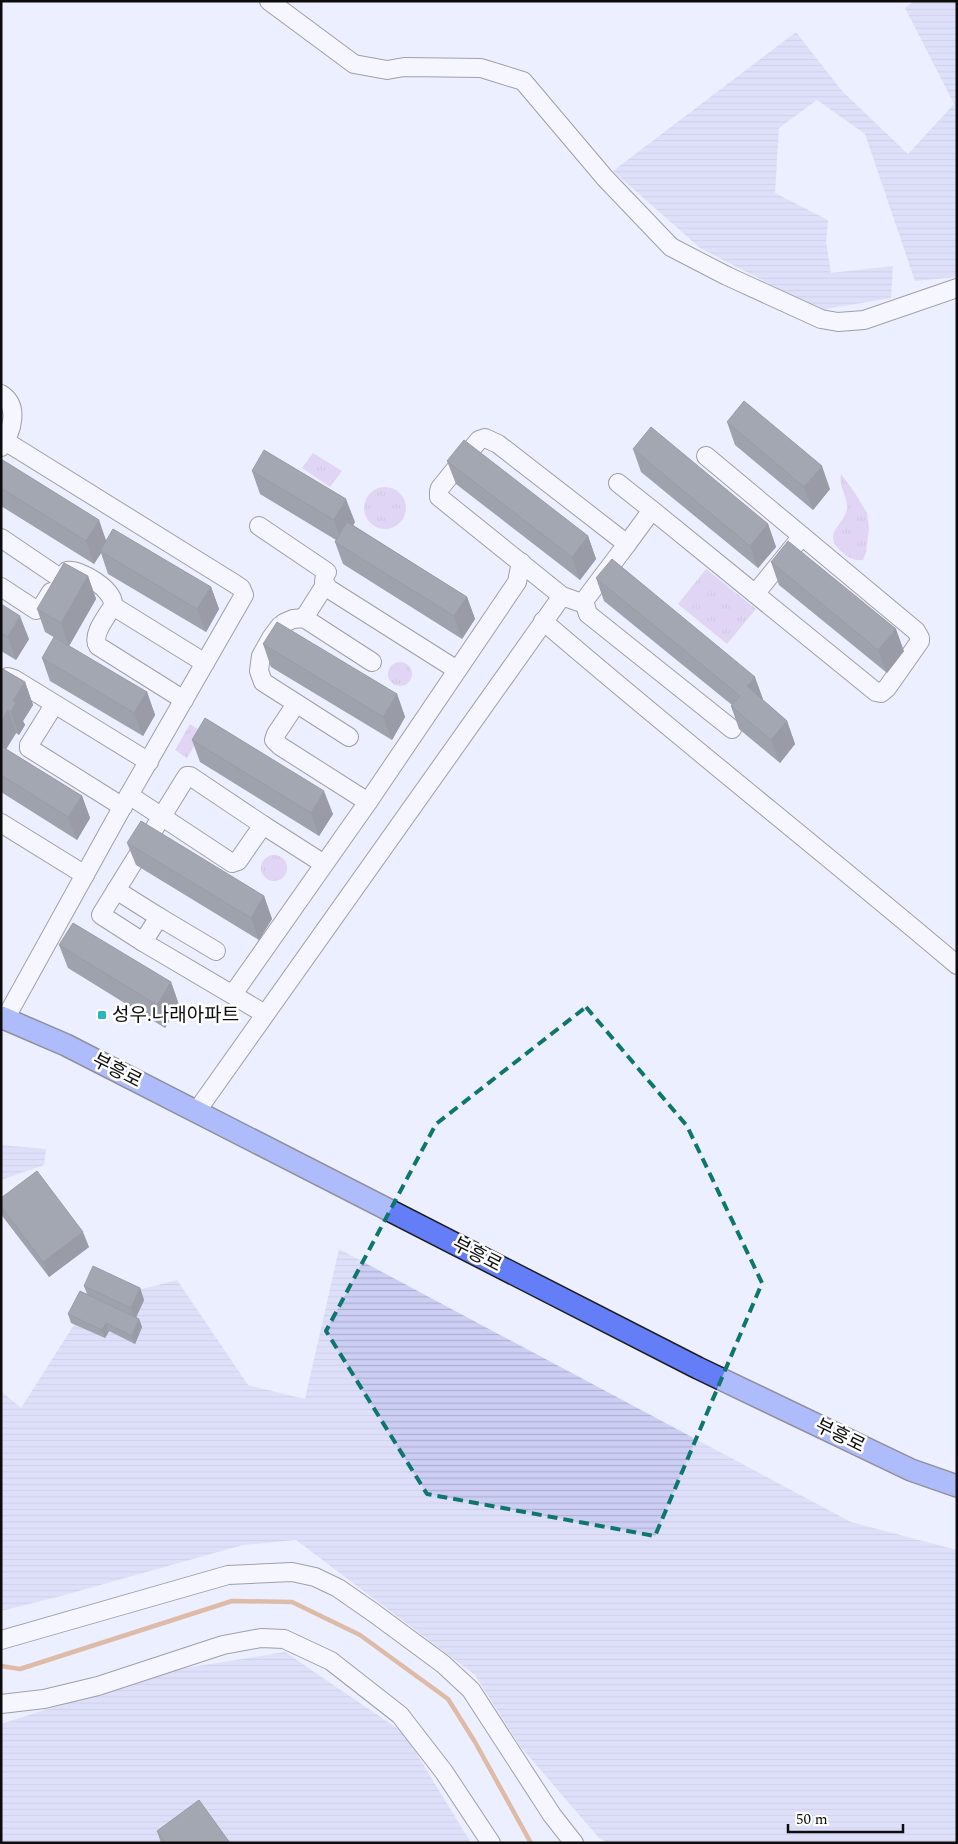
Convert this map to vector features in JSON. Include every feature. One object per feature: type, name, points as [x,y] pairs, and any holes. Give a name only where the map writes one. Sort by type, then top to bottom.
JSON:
[{"type":"main road","name":"부흥로","points":[[3,1018],[66,1045],[707,1372],[911,1470],[957,1486]]},
{"type":"street","points":[[269,1],[354,64],[386,70],[404,67],[481,68],[522,81],[606,178],[670,247],[727,276],[821,318],[838,322],[864,320],[957,288]]},
{"type":"street","points":[[1,394],[7,398],[12,410],[12,423],[3,444],[241,588],[244,595],[3,1018]]},
{"type":"street","points":[[627,544],[498,444],[485,438],[475,444],[440,488],[438,494],[442,500],[562,596],[578,602],[584,601],[627,544],[652,510]]},
{"type":"street","points":[[618,483],[873,690],[881,692],[887,688],[918,645],[919,634],[850,574],[706,456]]},
{"type":"street","points":[[258,526],[327,572],[324,579],[325,585],[304,618]]},
{"type":"street","points":[[755,594],[802,536]]},
{"type":"street","points":[[1,538],[60,578]]},
{"type":"street","points":[[233,994],[368,802],[517,582],[521,562]]},
{"type":"street","points":[[1,587],[38,610],[65,572],[73,570],[90,578],[109,593],[113,600],[113,606],[96,636],[98,646],[184,700]]},
{"type":"street","points":[[325,585],[457,670]]},
{"type":"street","points":[[196,1112],[562,596]]},
{"type":"street","points":[[584,601],[588,614],[732,729]]},
{"type":"street","points":[[113,606],[205,663]]},
{"type":"street","points":[[349,737],[264,682],[259,671],[261,656],[280,626],[293,618],[304,618],[372,662]]},
{"type":"street","points":[[543,621],[645,709],[766,806],[957,965]]},
{"type":"street","points":[[1,683],[8,677],[14,678],[54,705],[148,762]]},
{"type":"street","points":[[296,704],[274,740],[280,746],[368,802]]},
{"type":"street","points":[[54,705],[29,745],[29,748],[126,801],[162,816],[232,863],[238,861],[263,825]]},
{"type":"street","points":[[265,1014],[102,917],[102,913],[185,779],[190,776],[324,864]]},
{"type":"street","points":[[1,823],[85,875]]},
{"type":"street","points":[[116,890],[216,951]]},
{"type":"street","points":[[144,942],[159,917]]},
{"type":"street","points":[[1,1640],[228,1575],[292,1572],[315,1577],[338,1588],[374,1613],[444,1664],[471,1690],[552,1815],[574,1843]]},
{"type":"street","points":[[1,1704],[44,1698],[98,1686],[223,1645],[261,1638],[284,1639],[331,1661],[400,1715],[444,1772],[491,1843]]},
{"type":"highlighted area","points":[[586,1007],[687,1126],[762,1283],[655,1536],[427,1494],[326,1331],[436,1124]]},
{"type":"shaded area","points":[[914,1],[957,1],[957,277],[915,281],[865,134],[817,100],[779,128],[775,193],[828,220],[826,242],[831,273],[893,266],[891,298],[820,310],[700,248],[613,171],[796,32],[842,91],[908,154],[954,104],[905,8]]},
{"type":"shaded area","points":[[1,1145],[46,1149],[44,1165],[1,1180]]},
{"type":"shaded area","points":[[339,1249],[851,1522],[957,1550],[957,1843],[608,1843],[599,1838],[520,1746],[475,1675],[296,1540],[243,1545],[1,1611],[1,1391],[21,1408],[88,1303],[177,1280],[248,1385],[305,1399]]},
{"type":"shaded area","points":[[285,1652],[404,1733],[471,1843],[1,1843],[1,1724],[167,1671]]},
{"type":"green space","points":[[313,453],[342,471],[330,487],[302,468]]},
{"type":"green space","points":[[841,474],[867,513],[869,528],[866,553],[863,560],[847,556],[833,540],[833,534],[847,508],[840,478]]},
{"type":"green space","points":[[381,487],[389,487],[400,493],[406,508],[400,523],[389,529],[381,529],[370,523],[364,512],[364,504],[370,493]]},
{"type":"green space","points":[[706,569],[756,609],[727,644],[678,604]]},
{"type":"green space","points":[[400,662],[405,663],[411,669],[411,679],[405,685],[400,686],[395,685],[389,679],[388,674],[389,669],[395,663]]},
{"type":"green space","points":[[190,724],[203,732],[187,758],[175,750]]},
{"type":"green space","points":[[274,855],[283,859],[287,868],[283,877],[274,881],[265,877],[261,868],[265,859]]},
{"type":"building","points":[[744,401],[822,466],[804,487],[727,422]]},
{"type":"building","points":[[651,427],[768,524],[750,546],[633,449]]},
{"type":"building","points":[[464,440],[588,536],[572,557],[447,461]]},
{"type":"building","points":[[264,450],[346,499],[334,520],[252,471]]},
{"type":"building","points":[[1,459],[99,520],[86,541],[1,488]]},
{"type":"building","points":[[347,522],[467,597],[454,616],[335,542]]},
{"type":"building","points":[[113,529],[211,587],[197,609],[100,551]]},
{"type":"building","points":[[788,541],[896,629],[878,650],[771,562]]},
{"type":"building","points":[[612,559],[755,677],[747,686],[787,721],[771,740],[731,706],[740,696],[596,578]]},
{"type":"building","points":[[64,563],[88,576],[61,623],[37,609]]},
{"type":"building","points":[[1,604],[20,616],[8,637],[1,633]]},
{"type":"building","points":[[277,622],[397,694],[383,717],[263,644]]},
{"type":"building","points":[[54,637],[147,692],[134,713],[42,658]]},
{"type":"building","points":[[1,668],[25,682],[13,701],[16,702],[11,712],[8,710],[1,721]]},
{"type":"building","points":[[205,718],[324,791],[311,813],[192,740]]},
{"type":"building","points":[[1,746],[82,796],[68,817],[1,775]]},
{"type":"building","points":[[141,821],[264,896],[251,918],[127,843]]},
{"type":"building","points":[[73,923],[171,982],[157,1005],[59,945]]},
{"type":"building","points":[[37,1171],[83,1232],[43,1262],[1,1206],[1,1198]]},
{"type":"building","points":[[93,1266],[140,1288],[131,1308],[84,1286]]},
{"type":"building","points":[[80,1291],[139,1319],[132,1336],[106,1323],[102,1330],[68,1314]]},
{"type":"building","points":[[199,1800],[230,1843],[166,1843],[157,1831]]},
{"type":"waterway","points":[[1,1666],[20,1669],[232,1601],[292,1602],[360,1635],[448,1699],[475,1742],[531,1843]]},
{"type":"place","name":"성우.나래아파트","points":[[102,1015]]}]
